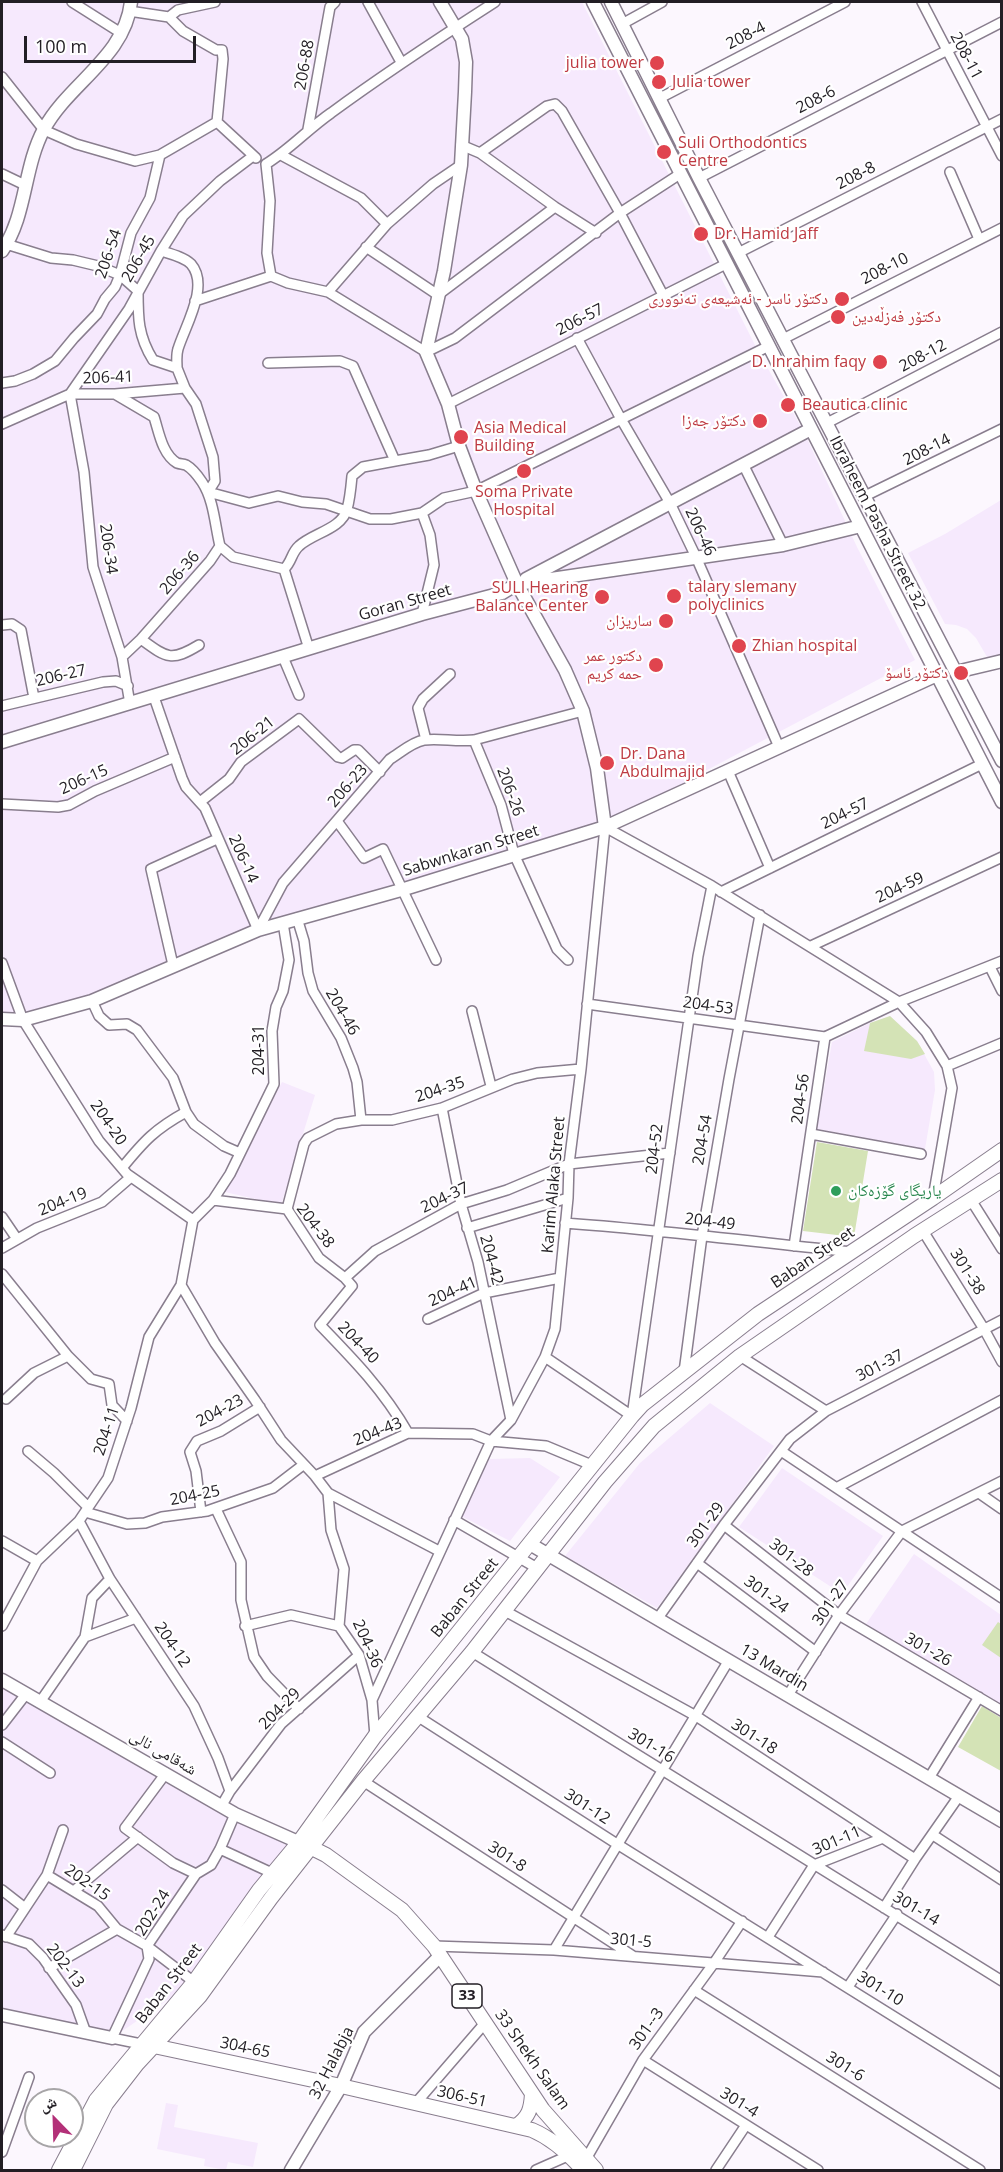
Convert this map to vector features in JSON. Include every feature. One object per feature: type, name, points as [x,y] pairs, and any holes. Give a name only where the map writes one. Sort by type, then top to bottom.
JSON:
[{"type":"main road","points":[[440,2],[462,39],[466,62],[461,165],[426,352],[448,404],[459,446],[476,491],[517,584],[565,670],[583,711],[597,768],[605,827]]},
{"type":"main road","name":"Ibraheem Pasha Street 32","points":[[593,2],[1002,802]]},
{"type":"main road","name":"Ibraheem Pasha Street 32","points":[[611,2],[699,178],[1001,757]]},
{"type":"main road","points":[[3,247],[21,211],[27,172],[44,130],[77,86],[108,55],[127,21],[130,6]]},
{"type":"main road","points":[[517,584],[811,429]]},
{"type":"main road","name":"Goran Street","points":[[2,742],[422,614],[502,593],[517,584],[783,545],[861,526]]},
{"type":"main road","points":[[956,672],[1002,661]]},
{"type":"main road","name":"Sabwnkaran Street","points":[[2,1019],[23,1020],[92,1001],[258,930],[401,890],[605,827],[937,675]]},
{"type":"main road","name":"Baban Street","points":[[59,2170],[96,2100],[148,2045],[272,1873],[305,1845],[375,1736],[632,1416],[758,1314],[1002,1150]]},
{"type":"main road","points":[[73,2170],[106,2104],[137,2064],[148,2045],[200,1996],[271,1899],[305,1845],[363,1781],[472,1652],[604,1482],[654,1426],[740,1356],[1002,1180]]},
{"type":"main road","name":"13 Mardin","points":[[530,1544],[959,1796],[999,1816]]},
{"type":"main road","name":"شەقامی نالی","points":[[2,1680],[236,1814],[305,1845]]},
{"type":"main road","name":"33 Shekh Salam","points":[[305,1845],[326,1855],[402,1910],[437,1951],[532,2094],[584,2165]]},
{"type":"main road","name":"32 Halabja","points":[[291,2170],[341,2086],[364,2032],[437,1951]]},
{"type":"main road","points":[[2,2015],[112,2038]]},
{"type":"main road","name":"304-65","points":[[148,2045],[341,2086]]},
{"type":"main road","name":"306-51","points":[[341,2086],[516,2126],[544,2135],[570,2155]]},
{"type":"main road","points":[[516,2126],[525,2120],[531,2110],[532,2094]]},
{"type":"main road","name":"33 Shekh Salam","points":[[570,2155],[596,2170]]},
{"type":"street","points":[[72,2],[121,33]]},
{"type":"street","points":[[170,17],[178,10],[215,2]]},
{"type":"street","points":[[368,2],[401,62]]},
{"type":"street","points":[[266,164],[281,155],[308,129],[401,62],[495,2]]},
{"type":"street","points":[[622,24],[662,2]]},
{"type":"street","name":"208-4","points":[[660,98],[845,2]]},
{"type":"street","name":"208-11","points":[[922,2],[1002,156]]},
{"type":"street","name":"206-88","points":[[308,129],[332,4]]},
{"type":"street","points":[[130,6],[170,17],[183,31],[216,50],[222,50],[218,122]]},
{"type":"street","name":"208-6","points":[[699,178],[1002,22]]},
{"type":"street","points":[[2,77],[44,130],[76,144],[126,159],[135,160],[160,155],[218,122]]},
{"type":"street","points":[[480,153],[547,106],[555,104],[562,111],[621,213],[663,295]]},
{"type":"street","name":"208-8","points":[[738,253],[1002,119]]},
{"type":"street","points":[[218,122],[254,156],[266,164]]},
{"type":"street","points":[[461,145],[480,153],[555,207],[596,233]]},
{"type":"street","name":"206-54","points":[[2,383],[33,374],[55,362],[97,314],[120,275],[131,233],[150,198],[160,155]]},
{"type":"street","points":[[281,155],[361,198],[387,224]]},
{"type":"street","name":"206-45","points":[[70,394],[129,309],[183,216],[220,181],[254,156]]},
{"type":"street","points":[[266,164],[270,201],[267,253],[271,276]]},
{"type":"street","points":[[328,292],[387,224],[432,184],[461,165]]},
{"type":"street","points":[[950,172],[979,239]]},
{"type":"street","points":[[2,174],[25,185]]},
{"type":"street","points":[[195,301],[271,276],[288,283],[328,292],[426,352],[455,338],[621,213],[680,174]]},
{"type":"street","points":[[366,247],[438,295],[555,207]]},
{"type":"street","name":"208-10","points":[[783,339],[1002,228]]},
{"type":"street","points":[[3,247],[51,258],[73,260],[120,275],[138,291],[138,327],[147,351],[153,360],[177,368],[177,351],[193,311],[199,285],[191,265],[183,258],[161,251]]},
{"type":"street","name":"206-57","points":[[448,404],[726,264]]},
{"type":"street","name":"208-12","points":[[827,423],[1002,332]]},
{"type":"street","name":"206-46","points":[[577,338],[670,503],[779,747]]},
{"type":"street","points":[[208,492],[249,504],[278,496],[302,502],[326,504],[370,519],[391,519],[422,513],[444,498],[476,491],[769,346]]},
{"type":"street","points":[[268,363],[340,361],[353,366],[396,461]]},
{"type":"street","name":"206-36","points":[[177,368],[185,388],[196,404],[213,457],[215,481],[208,492]]},
{"type":"street","name":"206-41","points":[[2,424],[70,394],[115,394],[185,388]]},
{"type":"street","name":"206-34","points":[[70,394],[84,472],[93,567],[122,657],[130,704]]},
{"type":"street","name":"206-36","points":[[115,394],[154,417],[162,444],[168,454],[177,463],[193,470],[208,492],[220,546],[210,561],[141,639],[122,657]]},
{"type":"street","name":"208-14","points":[[865,496],[1002,429]]},
{"type":"street","points":[[220,546],[233,556],[271,568],[284,569],[290,564],[292,553],[300,544],[339,523],[347,512],[352,476],[363,467],[429,455],[459,446]]},
{"type":"street","points":[[743,464],[783,545]]},
{"type":"street","points":[[422,513],[430,536],[434,565],[422,614]]},
{"type":"street","points":[[284,569],[309,649]]},
{"type":"street","points":[[2,625],[12,624],[21,630],[34,698]]},
{"type":"street","points":[[141,639],[156,650],[172,657],[182,656],[199,645]]},
{"type":"street","points":[[283,657],[299,695]]},
{"type":"street","points":[[450,674],[423,699],[418,708],[426,740],[474,741],[583,711]]},
{"type":"street","name":"206-27","points":[[2,706],[103,682],[116,681],[128,686]]},
{"type":"street","name":"206-14","points":[[154,697],[186,787],[205,808],[258,930]]},
{"type":"street","name":"206-21","points":[[200,802],[229,779],[241,762],[299,719],[338,757],[342,758],[358,750],[380,772]]},
{"type":"street","name":"206-23","points":[[258,930],[283,883],[390,759],[416,742],[426,740]]},
{"type":"street","name":"206-26","points":[[474,741],[501,805],[514,854],[557,949],[568,960]]},
{"type":"street","name":"206-15","points":[[2,804],[58,807],[69,805],[95,791],[175,757]]},
{"type":"street","name":"204-57","points":[[721,892],[982,764]]},
{"type":"street","points":[[728,771],[770,868]]},
{"type":"street","points":[[337,822],[364,858],[383,849],[436,960]]},
{"type":"street","points":[[605,827],[712,886],[812,946],[899,1002],[926,1032],[947,1066],[952,1088],[933,1198]]},
{"type":"street","name":"Karim Alaka Street","points":[[372,1700],[491,1441],[511,1420],[545,1357],[555,1329],[568,1198],[569,1164],[582,1069],[605,827]]},
{"type":"street","points":[[173,965],[151,869],[217,839]]},
{"type":"street","name":"204-59","points":[[812,946],[1002,857]]},
{"type":"street","name":"204-52","points":[[632,1416],[688,1018],[712,886]]},
{"type":"street","name":"204-54","points":[[684,1372],[702,1236],[760,915]]},
{"type":"street","name":"204-46","points":[[297,918],[314,991],[341,1038],[353,1068],[357,1082],[361,1120]]},
{"type":"street","name":"204-31","points":[[213,1200],[230,1174],[274,1084],[272,1031],[289,960],[283,922]]},
{"type":"street","points":[[825,1037],[899,1002],[1002,961]]},
{"type":"street","name":"204-20","points":[[2,963],[23,1020],[99,1141],[131,1177],[193,1220]]},
{"type":"street","points":[[990,967],[1002,991]]},
{"type":"street","points":[[92,1001],[99,1016],[109,1025],[127,1024],[137,1030],[173,1078],[186,1112],[194,1125],[224,1146],[240,1153]]},
{"type":"street","name":"204-53","points":[[587,1004],[825,1037]]},
{"type":"street","points":[[472,1011],[491,1086]]},
{"type":"street","name":"204-56","points":[[794,1246],[825,1037]]},
{"type":"street","points":[[947,1066],[1002,1043]]},
{"type":"street","name":"204-35","points":[[287,1209],[304,1144],[308,1138],[336,1124],[361,1120],[392,1120],[442,1108],[491,1086],[537,1072],[582,1069]]},
{"type":"street","name":"204-42","points":[[442,1108],[461,1204],[478,1262],[511,1420]]},
{"type":"street","points":[[122,1168],[142,1143],[162,1125],[186,1112]]},
{"type":"street","points":[[811,1134],[921,1154]]},
{"type":"street","name":"204-37","points":[[345,1278],[375,1251],[461,1204],[507,1190],[569,1164],[670,1153]]},
{"type":"street","name":"204-19","points":[[2,1248],[37,1228],[102,1202],[131,1177]]},
{"type":"street","points":[[467,1228],[568,1198]]},
{"type":"street","points":[[193,1220],[213,1200]]},
{"type":"street","name":"204-38","points":[[213,1200],[287,1209],[319,1258],[345,1278]]},
{"type":"street","points":[[971,1200],[1002,1249]]},
{"type":"street","points":[[2,1217],[17,1239]]},
{"type":"street","name":"204-11","points":[[2,1626],[37,1561],[79,1521],[108,1478],[127,1420],[149,1337],[181,1285],[193,1220]]},
{"type":"street","name":"204-49","points":[[565,1224],[658,1230],[852,1252]]},
{"type":"street","name":"301-38","points":[[923,1231],[1002,1362]]},
{"type":"street","points":[[2,1274],[68,1356],[91,1379],[109,1384],[112,1405],[127,1420]]},
{"type":"street","name":"204-40","points":[[345,1278],[352,1286],[320,1325],[374,1381],[394,1408],[408,1433]]},
{"type":"street","name":"204-41","points":[[428,1319],[484,1293],[560,1278]]},
{"type":"street","points":[[181,1285],[215,1343],[281,1440],[328,1493],[439,1551]]},
{"type":"street","name":"301-37","points":[[781,1451],[790,1438],[826,1411],[1002,1320]]},
{"type":"street","points":[[6,1399],[34,1372],[68,1356]]},
{"type":"street","points":[[740,1356],[826,1411]]},
{"type":"street","points":[[545,1357],[632,1416]]},
{"type":"street","points":[[838,1487],[1002,1400]]},
{"type":"street","name":"204-23","points":[[201,1512],[196,1471],[190,1452],[197,1441],[221,1431],[260,1407]]},
{"type":"street","name":"204-43","points":[[315,1476],[408,1433],[473,1434],[491,1441],[546,1446],[594,1466]]},
{"type":"street","points":[[28,1451],[54,1473],[86,1510]]},
{"type":"street","points":[[781,1451],[1002,1598]]},
{"type":"street","name":"301-29","points":[[658,1618],[724,1525],[781,1451]]},
{"type":"street","name":"204-25","points":[[86,1510],[127,1524],[145,1523],[162,1517],[216,1509],[273,1488],[303,1465]]},
{"type":"street","points":[[902,1531],[1002,1481]]},
{"type":"street","name":"204-36","points":[[328,1493],[331,1530],[344,1569],[339,1626],[359,1655],[372,1700],[375,1736]]},
{"type":"street","points":[[979,1493],[1002,1509]]},
{"type":"street","points":[[216,1509],[241,1562],[241,1600],[254,1657],[267,1676],[298,1709]]},
{"type":"street","points":[[454,1520],[537,1568]]},
{"type":"street","name":"204-12","points":[[79,1521],[110,1579],[194,1706],[218,1758],[230,1791]]},
{"type":"street","name":"301-28","points":[[724,1525],[839,1615]]},
{"type":"street","name":"301-27","points":[[788,1695],[839,1615],[902,1531]]},
{"type":"street","points":[[2,1541],[37,1561]]},
{"type":"street","name":"301-24","points":[[698,1563],[816,1652]]},
{"type":"street","points":[[40,1702],[85,1638],[92,1598],[110,1579]]},
{"type":"street","name":"301-18","points":[[505,1611],[696,1716],[915,1859]]},
{"type":"street","points":[[246,1626],[291,1615],[339,1626]]},
{"type":"street","name":"301-26","points":[[839,1615],[1002,1711]]},
{"type":"street","points":[[85,1638],[136,1618]]},
{"type":"street","name":"301-16","points":[[472,1652],[814,1864]]},
{"type":"street","name":"204-29","points":[[222,1805],[281,1724],[359,1655]]},
{"type":"street","points":[[554,1950],[729,1660]]},
{"type":"street","points":[[2,1725],[26,1694]]},
{"type":"street","points":[[929,1778],[979,1697]]},
{"type":"street","name":"301-12","points":[[417,1716],[742,1921]]},
{"type":"street","points":[[2,1742],[50,1773]]},
{"type":"street","points":[[166,1773],[125,1827],[173,1863],[196,1874]]},
{"type":"street","name":"301-8","points":[[363,1781],[634,1957]]},
{"type":"street","points":[[884,1908],[959,1796]]},
{"type":"street","name":"202-24","points":[[112,2038],[149,1959],[147,1946],[196,1874],[211,1864],[236,1814]]},
{"type":"street","points":[[4,1936],[47,1875],[63,1830]]},
{"type":"street","points":[[933,1835],[1002,1880]]},
{"type":"street","points":[[75,1890],[138,1838]]},
{"type":"street","name":"301-11","points":[[768,1937],[814,1864],[883,1838]]},
{"type":"street","points":[[220,1849],[272,1873]]},
{"type":"street","name":"301-14","points":[[814,1864],[1002,1981]]},
{"type":"street","name":"202-15","points":[[47,1875],[98,1906],[117,1929],[147,1946],[194,1982]]},
{"type":"street","points":[[2,1890],[25,1908]]},
{"type":"street","points":[[848,1987],[897,1914]]},
{"type":"street","name":"301-10","points":[[742,1921],[1002,2084]]},
{"type":"street","name":"301--3","points":[[584,2165],[643,2060],[742,1921]]},
{"type":"street","points":[[49,1968],[117,1929]]},
{"type":"street","name":"202-13","points":[[4,1936],[29,1944],[76,2005],[86,2033]]},
{"type":"street","name":"301-5","points":[[437,1951],[554,1950],[825,1972]]},
{"type":"street","name":"301-6","points":[[694,1990],[980,2170]]},
{"type":"street","points":[[415,2104],[485,2023]]},
{"type":"street","points":[[112,2038],[148,2045]]},
{"type":"street","name":"301-4","points":[[643,2060],[818,2170]]},
{"type":"street","points":[[2,2152],[29,2077]]},
{"type":"street","points":[[716,2170],[746,2125]]},
{"type":"street","points":[[536,2170],[570,2155]]},
{"type":"shaded area","points":[[2,2],[582,2],[758,351],[804,432],[857,547],[915,660],[590,832],[297,918],[92,1001],[2,1019]]},
{"type":"shaded area","points":[[1001,500],[1001,654],[987,657],[976,638],[967,629],[945,624],[908,553],[945,534]]},
{"type":"shaded area","points":[[890,1016],[917,1041],[934,1072],[935,1090],[925,1149],[817,1129],[832,1042]]},
{"type":"shaded area","points":[[282,1082],[315,1095],[281,1205],[225,1192]]},
{"type":"shaded area","points":[[710,1403],[774,1446],[657,1608],[565,1556],[640,1463]]},
{"type":"shaded area","points":[[530,1458],[560,1477],[510,1541],[461,1516],[489,1459]]},
{"type":"shaded area","points":[[782,1468],[883,1536],[842,1594],[739,1527]]},
{"type":"shaded area","points":[[914,1554],[1001,1615],[1001,1707],[866,1624]]},
{"type":"shaded area","points":[[2,1680],[299,1842],[194,1982],[112,2038],[2,2015]]},
{"type":"shaded area","points":[[166,2103],[178,2105],[174,2127],[258,2143],[253,2167],[228,2162],[226,2170],[204,2166],[205,2159],[157,2149]]},
{"type":"green space","points":[[890,1016],[917,1041],[925,1054],[911,1059],[864,1051],[870,1023]]},
{"type":"green space","name":"یاریگای گۆزەکان","points":[[817,1142],[868,1151],[854,1237],[803,1231]]},
{"type":"green space","points":[[998,1622],[1001,1624],[1001,1658],[982,1645]]},
{"type":"green space","points":[[982,1706],[1001,1718],[1001,1771],[958,1747]]},
{"type":"place","name":"julia tower","points":[[657,63]]},
{"type":"place","name":"Julia tower","points":[[659,82]]},
{"type":"place","name":"Suli Orthodontics Centre","points":[[664,152]]},
{"type":"place","name":"Dr. Hamid Jaff","points":[[701,234]]},
{"type":"place","name":"دکتۆر ناسر - ئەشیعەی تەنووری","points":[[842,299]]},
{"type":"place","name":"دکتۆر فەزڵەدین","points":[[838,317]]},
{"type":"place","name":"D. Inrahim faqy","points":[[880,362]]},
{"type":"place","name":"Beautica clinic","points":[[788,405]]},
{"type":"place","name":"دکتۆر جەزا","points":[[760,421]]},
{"type":"place","name":"Asia Medical Building","points":[[461,437]]},
{"type":"place","name":"Soma Private Hospital","points":[[524,471]]},
{"type":"place","name":"talary slemany polyclinics","points":[[674,596]]},
{"type":"place","name":"SULI Hearing Balance Center","points":[[602,597]]},
{"type":"place","name":"ساريزان","points":[[666,621]]},
{"type":"place","name":"Zhian hospital","points":[[739,646]]},
{"type":"place","name":"دكتور عمر حمه كريم","points":[[656,665]]},
{"type":"place","name":"دکتۆر ئاسۆ","points":[[961,673]]},
{"type":"place","name":"Dr. Dana Abdulmajid","points":[[607,763]]},
{"type":"place","name":"یاریگای گۆزەکان","points":[[836,1191]]}]
